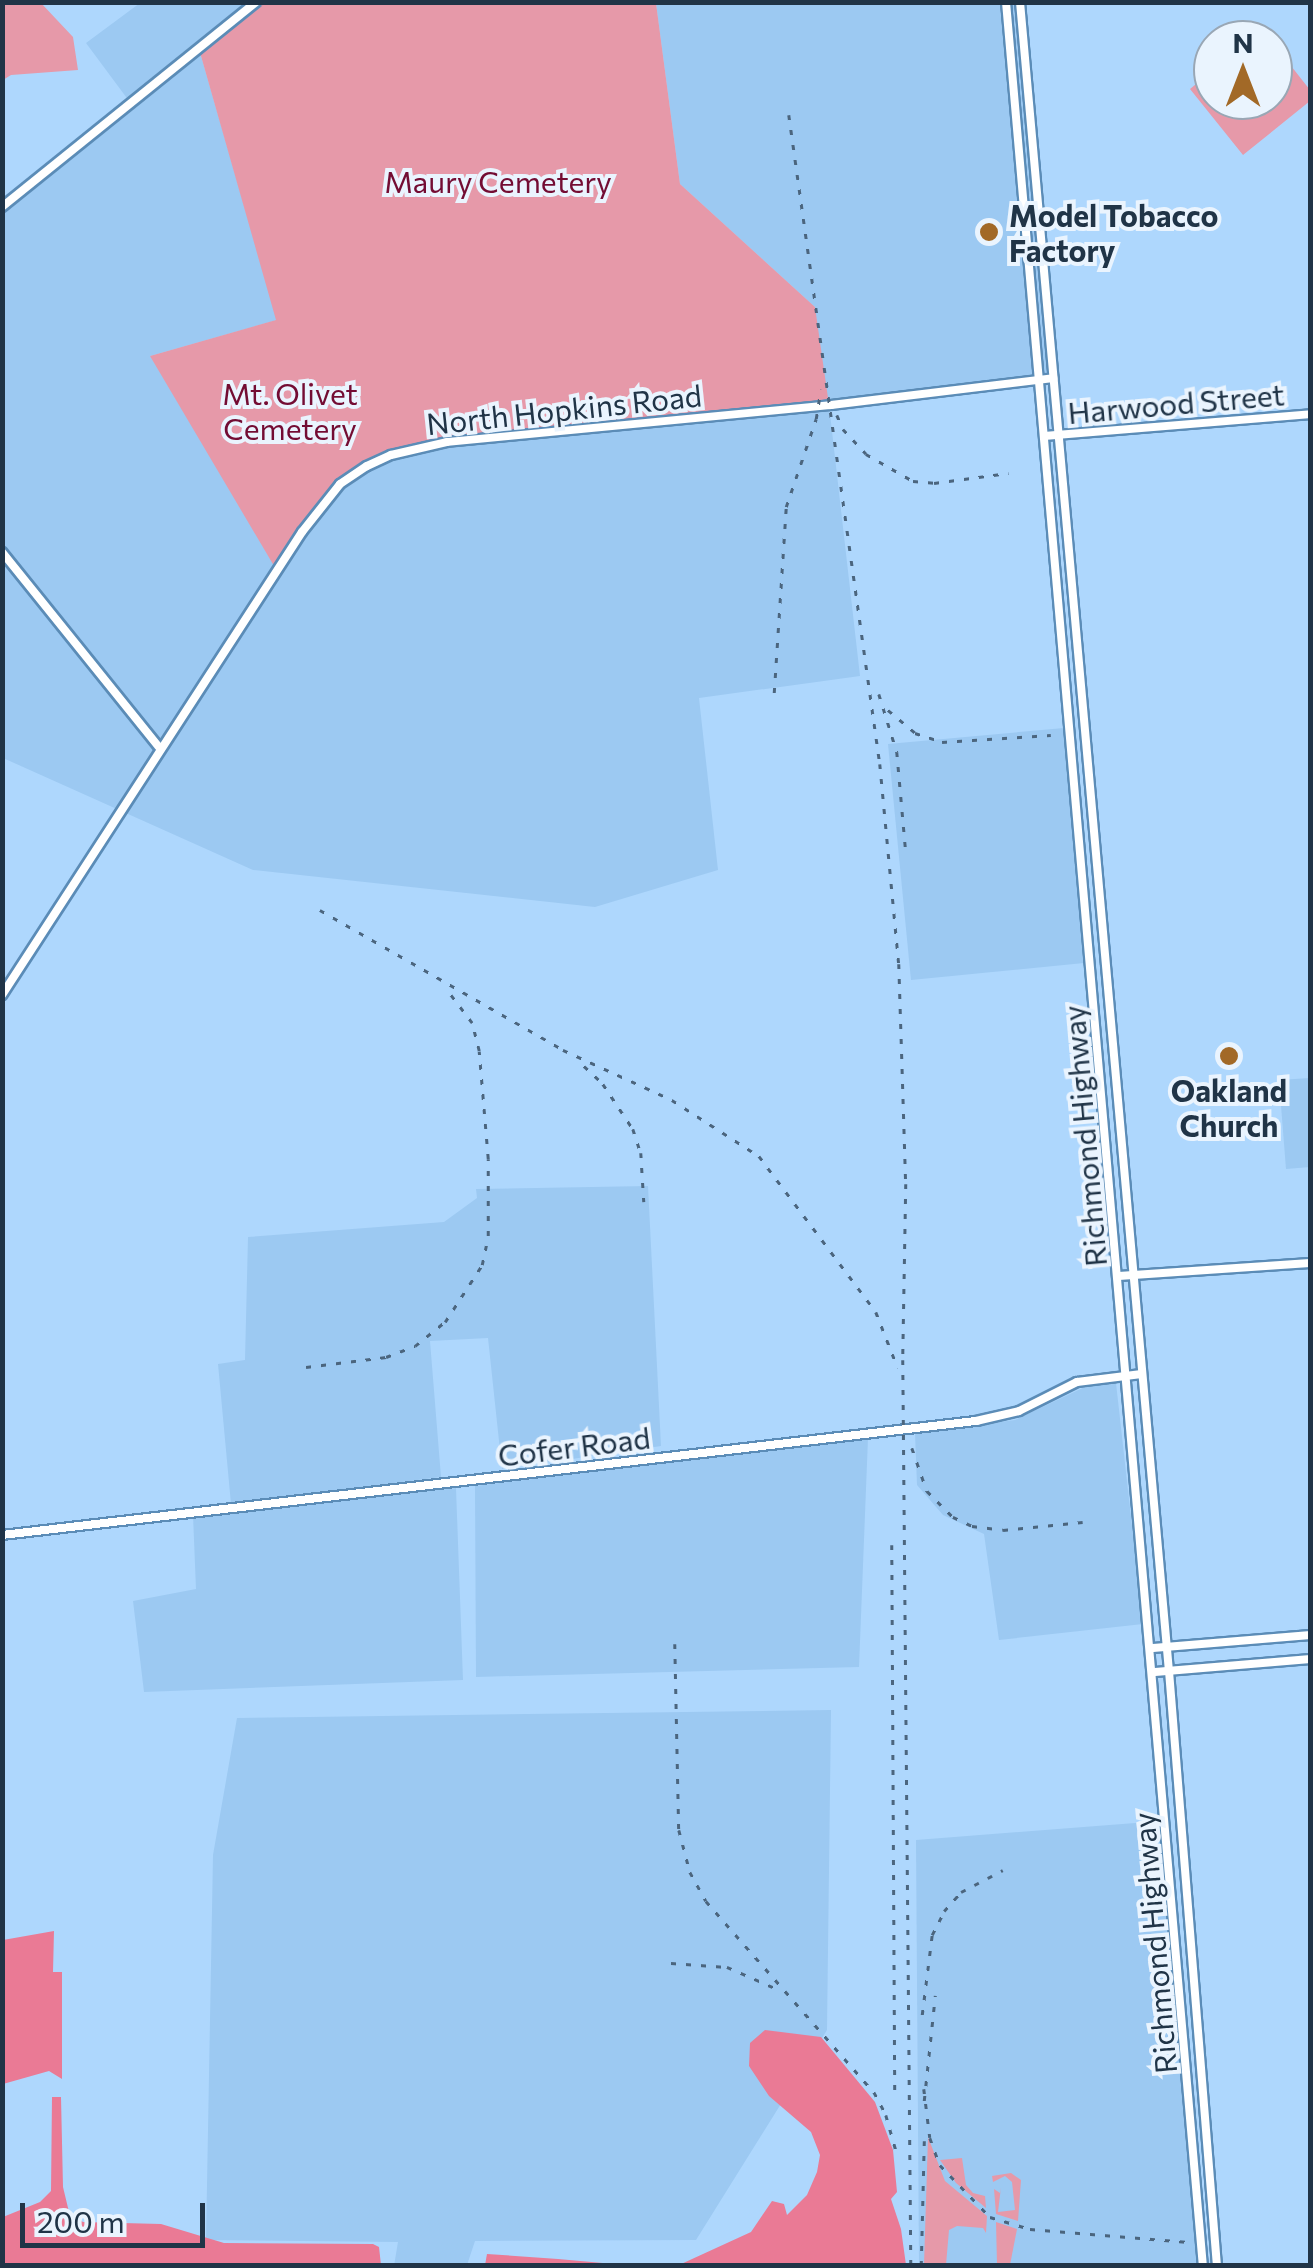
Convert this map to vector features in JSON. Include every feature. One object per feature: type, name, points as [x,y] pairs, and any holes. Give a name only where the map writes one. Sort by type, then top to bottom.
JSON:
[{"type":"main road","points":[[2,207],[256,2]]},
{"type":"main road","name":"Richmond Highway","points":[[1006,2],[1155,1672],[1203,2266]]},
{"type":"main road","name":"Richmond Highway","points":[[1020,2],[1167,1647],[1217,2266]]},
{"type":"main road","name":"North Hopkins Road","points":[[2,994],[323,502],[344,480],[379,460],[446,442],[1053,378]]},
{"type":"main road","name":"Harwood Street","points":[[1045,436],[1310,414]]},
{"type":"main road","points":[[2,552],[160,748]]},
{"type":"main road","points":[[1119,1276],[1310,1263]]},
{"type":"main road","name":"Cofer Road","points":[[2,1536],[976,1421],[1019,1411],[1077,1382],[1142,1374]]},
{"type":"main road","points":[[1152,1648],[1310,1636]]},
{"type":"main road","points":[[1155,1672],[1310,1659]]},
{"type":"shaded area","points":[[140,3],[256,3],[199,49],[277,320],[150,356],[343,483],[396,455],[815,307],[680,184],[656,3],[1014,3],[1048,379],[829,405],[860,676],[699,698],[718,870],[595,907],[253,870],[3,758],[3,208],[132,105],[86,43]]},
{"type":"shaded area","points":[[1064,728],[1084,963],[911,980],[888,744]]},
{"type":"shaded area","points":[[1310,1078],[1310,1167],[1286,1169],[1279,1080]]},
{"type":"shaded area","points":[[648,1186],[661,1446],[502,1469],[488,1338],[430,1341],[441,1477],[231,1504],[218,1364],[245,1360],[248,1237],[444,1222],[477,1198],[476,1189]]},
{"type":"shaded area","points":[[1116,1383],[1143,1624],[999,1640],[984,1534],[943,1515],[917,1485],[915,1433],[1015,1420],[1089,1385]]},
{"type":"shaded area","points":[[868,1438],[859,1667],[476,1677],[475,1486]]},
{"type":"shaded area","points":[[456,1488],[463,1680],[144,1692],[133,1601],[196,1589],[193,1515]]},
{"type":"shaded area","points":[[831,1710],[827,2030],[696,2240],[475,2241],[467,2265],[394,2266],[398,2242],[206,2240],[213,1855],[237,1718]]},
{"type":"shaded area","points":[[1161,1821],[1197,2265],[919,2265],[916,1840]]},
{"type":"shaded area","points":[[54,1931],[53,1972],[62,1972],[62,2079],[49,2071],[3,2084],[3,1940]]},
{"type":"shaded area","points":[[765,2030],[821,2037],[875,2102],[893,2150],[897,2192],[891,2199],[901,2229],[906,2265],[679,2265],[751,2232],[772,2201],[784,2204],[787,2215],[807,2195],[817,2172],[820,2155],[811,2132],[769,2096],[749,2066],[750,2043]]},
{"type":"shaded area","points":[[52,2097],[61,2097],[63,2187],[69,2212],[83,2222],[161,2224],[224,2243],[373,2244],[379,2247],[381,2265],[3,2265],[3,2217],[40,2202],[51,2191]]},
{"type":"shaded area","points":[[487,2254],[558,2259],[625,2265],[485,2265]]},
{"type":"green space","points":[[5,3],[41,3],[73,37],[78,70],[11,75],[3,80]]},
{"type":"green space","name":"Maury Cemetery","points":[[256,3],[656,3],[680,184],[815,307],[829,405],[455,441],[396,455],[343,483],[277,571],[150,356],[276,320],[199,49]]},
{"type":"green space","points":[[1293,68],[1310,90],[1310,101],[1293,115]]},
{"type":"green space","points":[[1215,120],[1286,120],[1243,155]]},
{"type":"green space","points":[[928,2137],[945,2181],[987,2216],[986,2233],[983,2228],[957,2226],[949,2230],[946,2265],[924,2265]]},
{"type":"green space","points":[[962,2158],[966,2185],[973,2193],[985,2196],[986,2208],[956,2183],[940,2160]]},
{"type":"green space","points":[[1011,2173],[1021,2180],[1018,2221],[996,2214],[994,2189],[1000,2193],[1001,2187],[998,2212],[1015,2210],[1012,2182],[1005,2176],[993,2182],[992,2176]]},
{"type":"green space","points":[[996,2222],[1017,2229],[1010,2265],[997,2265]]},
{"type":"railway","points":[[789,115],[880,764],[899,964],[906,1184],[903,1360],[911,2266]]},
{"type":"railway","points":[[774,693],[786,507],[816,419],[821,389]]},
{"type":"railway","points":[[837,415],[843,429],[866,454],[913,481],[934,483],[1008,473]]},
{"type":"railway","points":[[879,694],[897,752],[906,853]]},
{"type":"railway","points":[[888,710],[915,733],[942,742],[1051,735]]},
{"type":"railway","points":[[320,910],[563,1050],[672,1100],[759,1156],[876,1312],[898,1368]]},
{"type":"railway","points":[[306,1367],[386,1357],[415,1346],[445,1322],[482,1265],[488,1236],[488,1159],[479,1051],[472,1023],[446,989]]},
{"type":"railway","points":[[584,1066],[603,1084],[633,1129],[641,1153],[644,1202]]},
{"type":"railway","points":[[912,1448],[927,1491],[953,1517],[972,1526],[1003,1530],[1083,1522]]},
{"type":"railway","points":[[892,1545],[895,2095]]},
{"type":"railway","points":[[675,1644],[679,1830],[690,1872],[706,1901],[874,2092],[886,2115],[897,2154]]},
{"type":"railway","points":[[922,2015],[932,1935],[944,1911],[961,1892],[1003,1870]]},
{"type":"railway","points":[[671,1963],[727,1967],[775,1988]]},
{"type":"railway","points":[[924,2101],[935,1996]]},
{"type":"railway","points":[[924,2089],[930,2138],[940,2165],[990,2217],[1030,2229],[1188,2242]]},
{"type":"railway","points":[[921,2266],[924,2141]]},
{"type":"place","name":"Model Tobacco Factory","points":[[989,232]]},
{"type":"place","name":"Oakland Church","points":[[1229,1056]]},
{"type":"park label","name":"Mt. Olivet Cemetery","points":[[290,410]]}]
